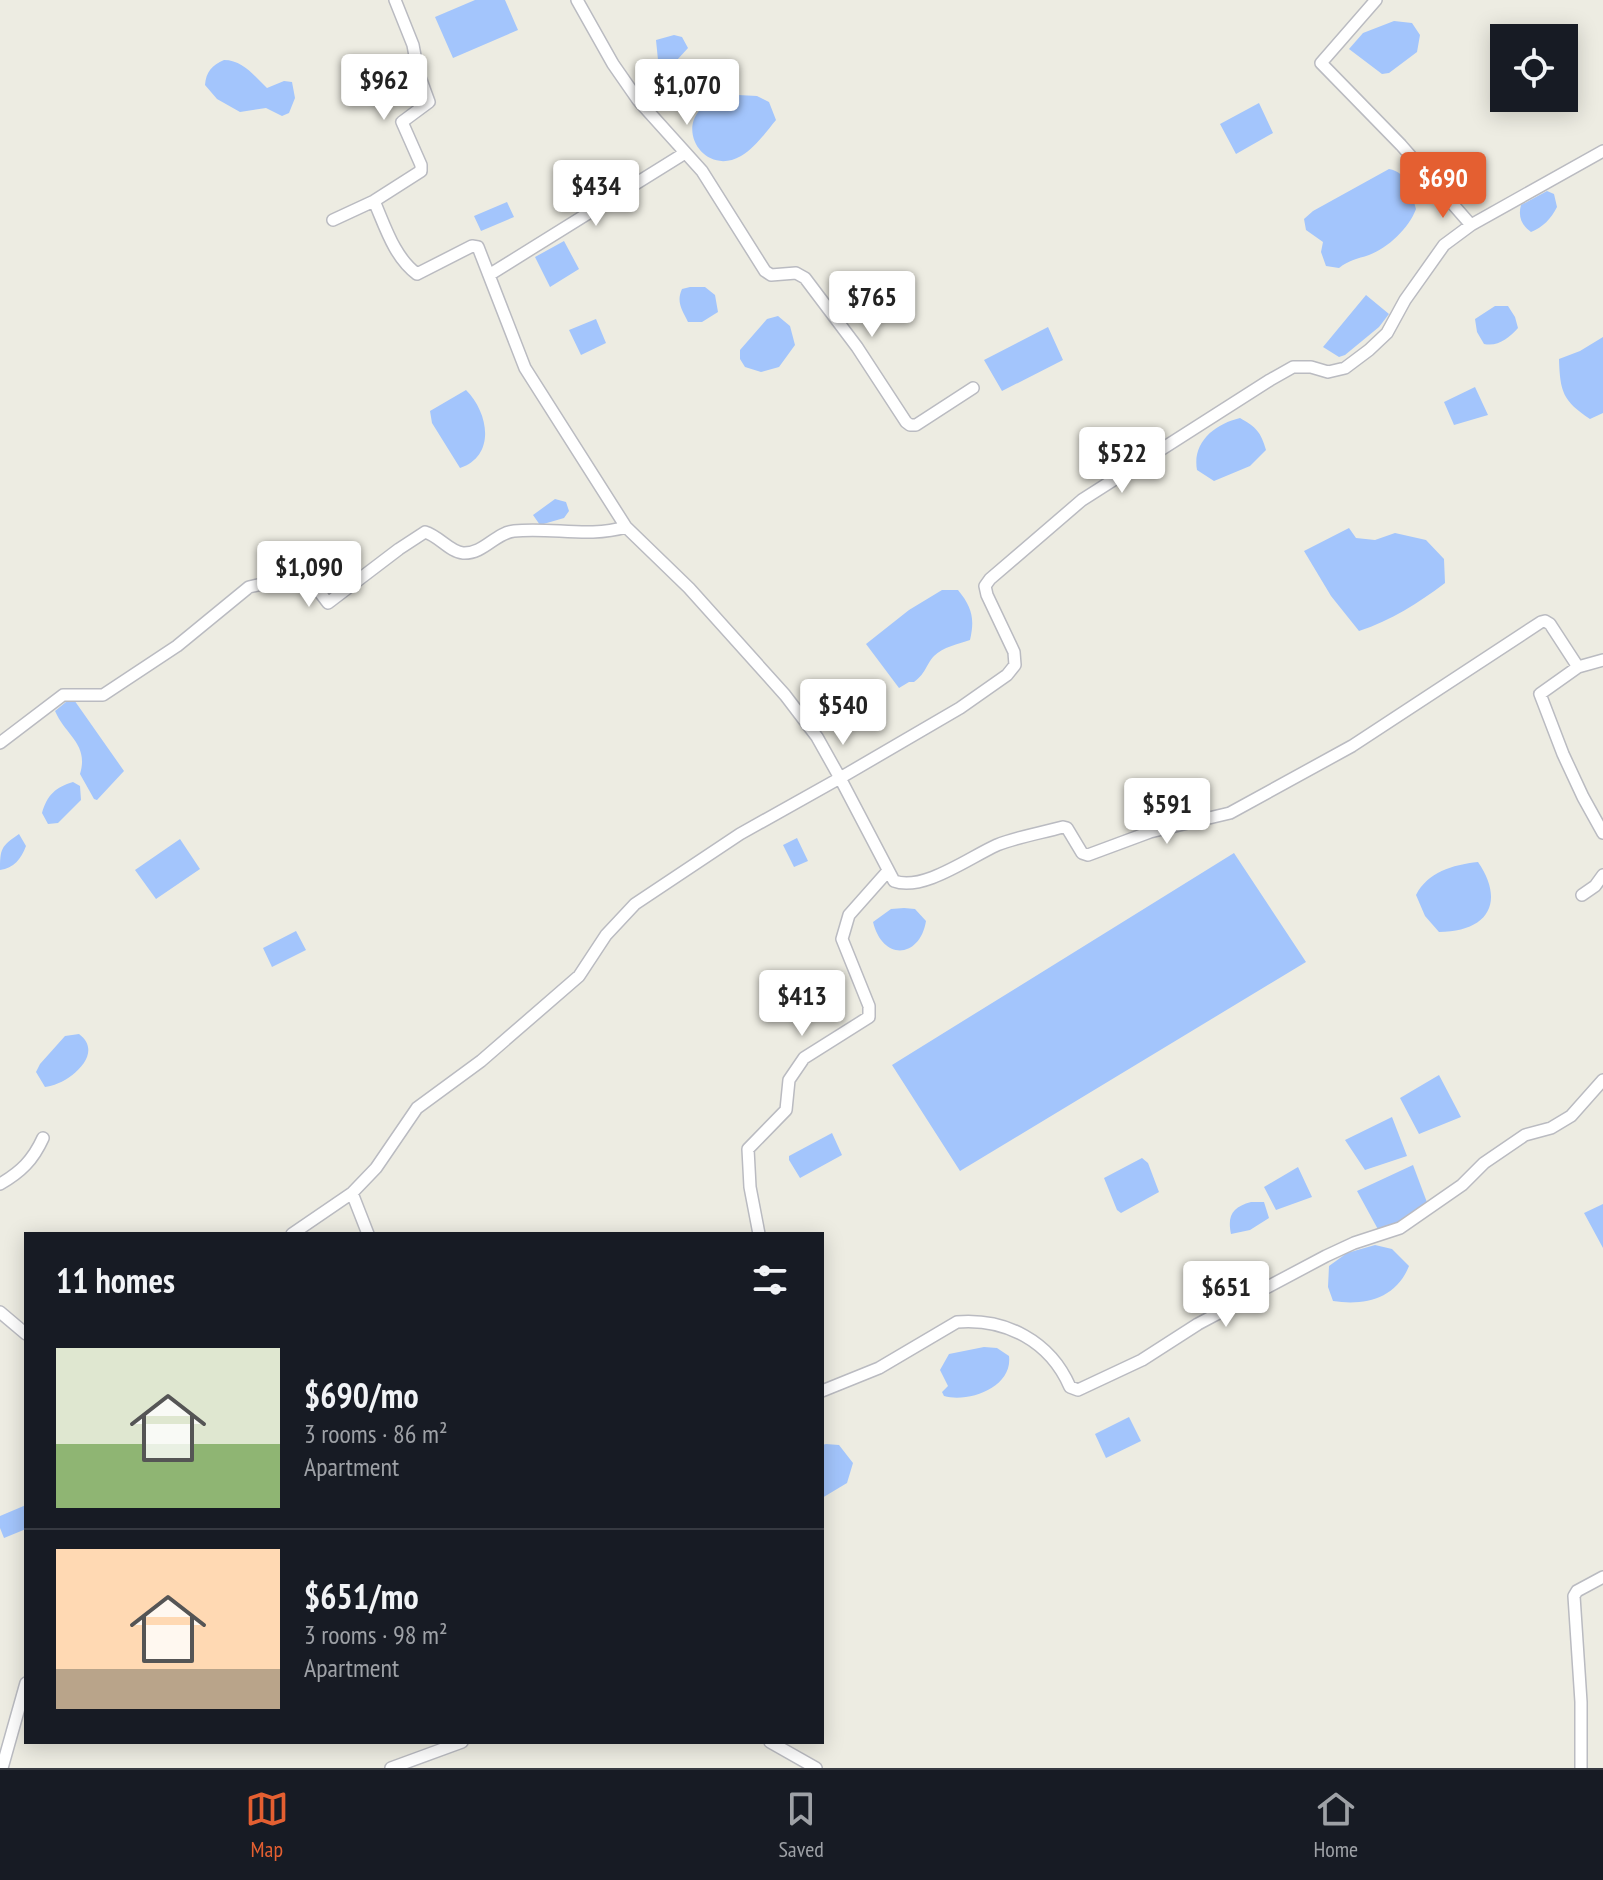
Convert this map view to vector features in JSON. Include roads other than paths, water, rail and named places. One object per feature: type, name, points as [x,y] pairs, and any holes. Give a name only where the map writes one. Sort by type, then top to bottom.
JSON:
[{"type":"street","points":[[333,220],[374,201],[421,171],[402,122],[429,102],[418,72],[413,45],[395,0]]},
{"type":"street","points":[[577,0],[613,64],[638,100],[702,171],[765,271],[771,275],[796,273],[805,278],[906,422],[916,425],[973,388]]},
{"type":"street","points":[[1376,0],[1321,63],[1401,145],[1471,225]]},
{"type":"street","points":[[295,1232],[352,1193],[376,1168],[417,1108],[481,1061],[579,976],[606,935],[635,904],[729,841],[960,708],[1007,675],[1015,665],[1014,652],[985,586],[1082,500],[1293,367],[1311,367],[1328,372],[1345,368],[1387,333],[1405,300],[1444,245],[1471,225],[1603,151]]},
{"type":"street","points":[[489,275],[685,153]]},
{"type":"street","points":[[374,201],[393,245],[414,272],[421,273],[472,246],[478,247],[525,368],[626,527],[689,588],[785,695],[817,737],[894,881],[904,885],[969,861],[998,845],[1063,827],[1067,828],[1082,853],[1088,855],[1150,832],[1230,813],[1352,746],[1541,622],[1550,624],[1578,667]]},
{"type":"street","points":[[0,743],[63,695],[103,695],[177,646],[249,587],[275,581],[294,571],[302,569],[328,603],[425,532],[460,553],[475,552],[509,532],[582,533],[626,527]]},
{"type":"street","points":[[1603,660],[1578,667],[1540,694],[1563,754],[1603,833]]},
{"type":"street","points":[[759,1232],[750,1187],[748,1149],[786,1110],[789,1080],[804,1058],[869,1017],[869,1006],[842,939],[849,915],[888,871]]},
{"type":"street","points":[[1582,895],[1595,886],[1603,875]]},
{"type":"street","points":[[824,1388],[879,1368],[957,1322],[968,1321],[1000,1324],[1033,1339],[1061,1368],[1070,1387],[1078,1390],[1142,1360],[1198,1324],[1301,1268],[1354,1243],[1400,1228],[1462,1185],[1484,1163],[1525,1135],[1551,1128],[1571,1116],[1603,1080]]},
{"type":"street","points":[[0,1184],[23,1169],[43,1138]]},
{"type":"street","points":[[352,1193],[367,1232]]},
{"type":"street","points":[[0,1312],[24,1332]]},
{"type":"street","points":[[1581,1768],[1581,1702],[1574,1596],[1577,1591],[1603,1577]]},
{"type":"street","points":[[2,1768],[24,1690]]},
{"type":"street","points":[[391,1768],[451,1744]]},
{"type":"street","points":[[774,1744],[816,1768]]},
{"type":"water","points":[[475,0],[505,0],[518,30],[453,58],[435,17]]},
{"type":"water","points":[[1394,21],[1412,23],[1420,35],[1417,52],[1389,73],[1382,74],[1349,49],[1363,33]]},
{"type":"water","points":[[674,35],[682,37],[688,48],[677,60],[665,64],[658,60],[656,40]]},
{"type":"water","points":[[224,60],[243,66],[267,88],[284,81],[292,82],[295,98],[289,113],[282,116],[266,108],[240,112],[217,99],[205,85],[210,70]]},
{"type":"water","points":[[738,95],[757,96],[769,102],[776,120],[741,156],[725,161],[711,158],[700,150],[693,138],[693,124],[699,111],[714,100]]},
{"type":"water","points":[[1259,103],[1273,133],[1236,154],[1220,124]]},
{"type":"water","points":[[1389,169],[1401,174],[1411,190],[1416,209],[1408,223],[1376,252],[1339,268],[1326,266],[1321,252],[1323,242],[1306,230],[1304,219]]},
{"type":"water","points":[[1547,191],[1554,194],[1557,207],[1546,222],[1531,232],[1521,220],[1521,205]]},
{"type":"water","points":[[507,202],[514,217],[481,231],[474,216]]},
{"type":"water","points":[[564,241],[579,269],[550,287],[535,257]]},
{"type":"water","points":[[705,287],[715,295],[718,312],[702,322],[688,322],[680,306],[680,298],[682,289]]},
{"type":"water","points":[[1366,295],[1389,314],[1379,327],[1339,357],[1323,347]]},
{"type":"water","points":[[1495,306],[1508,306],[1518,328],[1503,341],[1484,344],[1477,332],[1475,319]]},
{"type":"water","points":[[778,316],[790,326],[795,345],[779,367],[761,372],[745,367],[740,359],[740,350],[767,319]]},
{"type":"water","points":[[596,319],[606,343],[581,355],[569,330]]},
{"type":"water","points":[[1048,327],[1063,360],[1002,391],[984,360]]},
{"type":"water","points":[[1603,337],[1603,413],[1590,419],[1574,407],[1565,395],[1560,380],[1559,359]]},
{"type":"water","points":[[1475,387],[1488,415],[1454,425],[1444,402]]},
{"type":"water","points":[[466,390],[480,410],[485,433],[479,454],[460,468],[432,423],[430,411]]},
{"type":"water","points":[[1240,418],[1257,431],[1266,450],[1250,466],[1214,481],[1197,470],[1198,451],[1214,430]]},
{"type":"water","points":[[555,499],[566,502],[569,511],[564,518],[540,525],[533,515]]},
{"type":"water","points":[[1349,528],[1356,538],[1375,540],[1395,533],[1426,540],[1444,559],[1445,583],[1404,611],[1359,631],[1331,596],[1304,551]]},
{"type":"water","points":[[942,590],[958,590],[966,602],[972,619],[970,640],[938,653],[914,682],[899,688],[866,644],[909,610]]},
{"type":"water","points":[[72,697],[124,771],[97,800],[80,774],[79,747],[55,711]]},
{"type":"water","points":[[73,782],[80,786],[81,800],[58,823],[48,824],[42,813],[47,801],[57,789]]},
{"type":"water","points":[[19,834],[26,846],[22,855],[13,865],[0,870],[3,849]]},
{"type":"water","points":[[797,838],[808,861],[794,867],[783,845]]},
{"type":"water","points":[[180,839],[200,869],[156,899],[135,870]]},
{"type":"water","points":[[1234,853],[1306,962],[960,1171],[892,1065]]},
{"type":"water","points":[[1478,862],[1490,890],[1491,902],[1487,912],[1480,921],[1469,927],[1439,932],[1425,916],[1416,895],[1434,875],[1459,865]]},
{"type":"water","points":[[891,909],[915,909],[926,921],[917,942],[909,948],[893,949],[878,935],[873,922]]},
{"type":"water","points":[[296,931],[306,950],[272,967],[263,948]]},
{"type":"water","points":[[79,1034],[86,1042],[86,1060],[63,1081],[45,1087],[36,1072],[40,1064],[65,1036]]},
{"type":"water","points":[[1439,1075],[1461,1117],[1419,1134],[1400,1098]]},
{"type":"water","points":[[1392,1117],[1407,1156],[1365,1170],[1345,1140]]},
{"type":"water","points":[[832,1133],[842,1155],[800,1178],[789,1156]]},
{"type":"water","points":[[1142,1158],[1148,1163],[1159,1192],[1121,1213],[1104,1178]]},
{"type":"water","points":[[1413,1165],[1428,1205],[1380,1233],[1357,1191]]},
{"type":"water","points":[[1298,1167],[1312,1197],[1276,1210],[1264,1187]]},
{"type":"water","points":[[1251,1202],[1264,1202],[1269,1218],[1250,1230],[1231,1234],[1233,1213]]},
{"type":"water","points":[[1603,1204],[1603,1248],[1584,1213]]},
{"type":"water","points":[[1375,1245],[1392,1249],[1409,1266],[1403,1277],[1378,1298],[1356,1302],[1333,1301],[1328,1287],[1329,1266],[1347,1253]]},
{"type":"water","points":[[984,1347],[997,1348],[1009,1356],[1004,1376],[997,1384],[977,1395],[944,1396],[942,1392],[948,1386],[940,1370],[949,1354]]},
{"type":"water","points":[[1129,1417],[1141,1441],[1106,1458],[1095,1434]]},
{"type":"water","points":[[824,1444],[839,1445],[853,1463],[847,1483],[824,1497]]},
{"type":"water","points":[[24,1506],[24,1530],[4,1538],[0,1516]]}]
